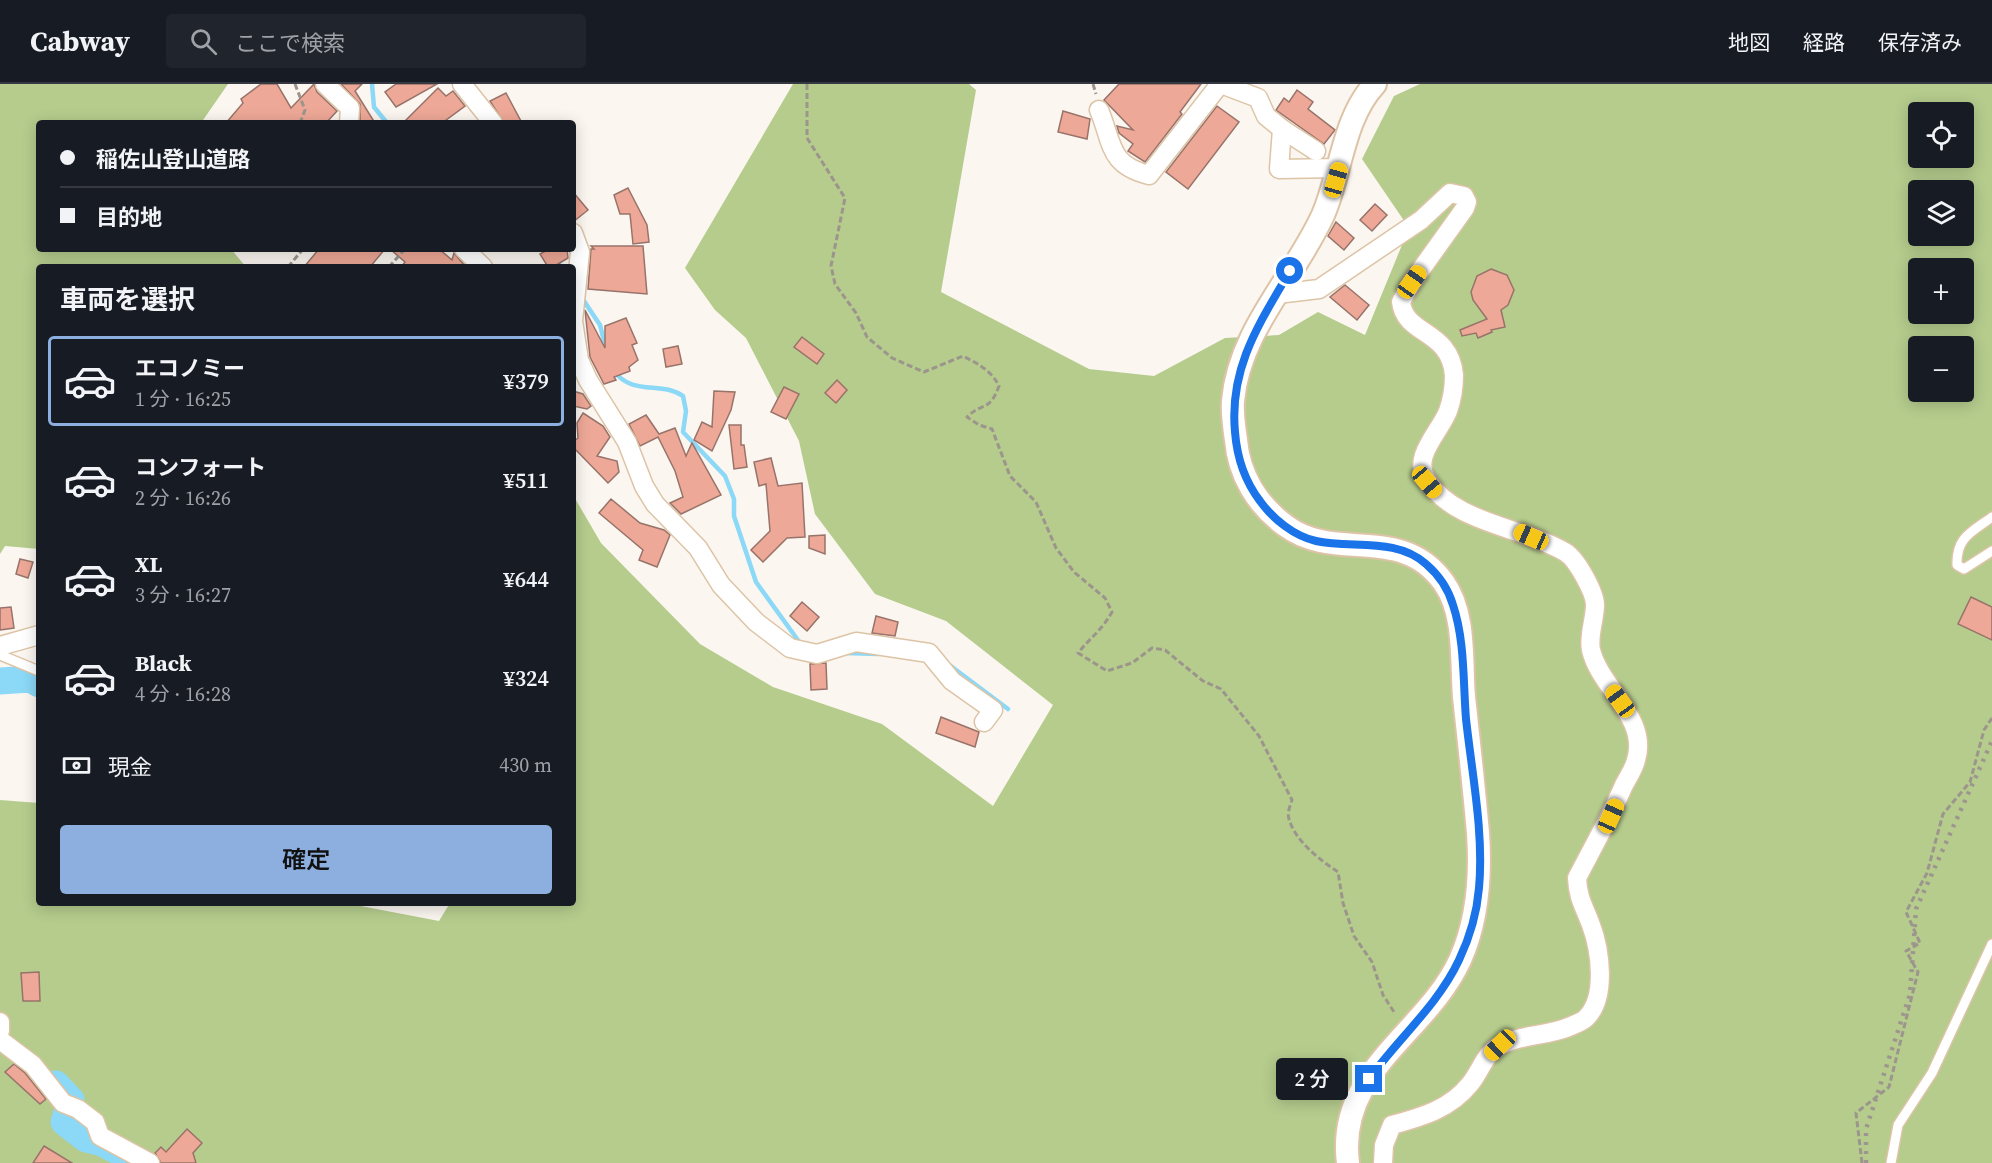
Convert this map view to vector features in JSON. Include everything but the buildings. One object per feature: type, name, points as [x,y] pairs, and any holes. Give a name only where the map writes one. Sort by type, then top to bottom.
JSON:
[{"type":"street","points":[[325,84],[350,108],[348,120]]},
{"type":"street","points":[[462,84],[491,120]]},
{"type":"street","points":[[1099,110],[1109,133],[1113,154],[1132,171],[1149,175],[1220,84],[1258,98],[1266,116],[1316,151]]},
{"type":"street","points":[[1348,1163],[1345,1137],[1352,1105],[1390,1050],[1440,992],[1460,960],[1474,918],[1479,888],[1478,836],[1461,638],[1446,585],[1423,561],[1385,546],[1339,544],[1301,536],[1270,514],[1246,481],[1237,454],[1233,398],[1243,360],[1271,303],[1318,225],[1340,168],[1354,120],[1365,95],[1375,84]]},
{"type":"street","points":[[1282,129],[1279,169],[1340,168]]},
{"type":"street","points":[[1271,303],[1319,289],[1421,220],[1450,194],[1464,196],[1467,202],[1465,208],[1412,282],[1401,302],[1408,320],[1437,338],[1448,352],[1454,373],[1448,410],[1426,451],[1421,464],[1423,474],[1436,492],[1471,518],[1513,529],[1567,553],[1581,566],[1596,603],[1591,648],[1601,675],[1630,714],[1637,737],[1637,759],[1611,816],[1577,878],[1578,897],[1592,926],[1600,972],[1594,1004],[1587,1018],[1569,1027],[1500,1045],[1485,1059],[1472,1083],[1453,1103],[1438,1111],[1392,1125],[1384,1145],[1383,1163]]},
{"type":"street","points":[[576,241],[580,252],[576,291]]},
{"type":"street","points":[[467,252],[480,264]]},
{"type":"street","points":[[576,340],[579,360],[588,380],[627,442],[644,486],[655,504],[698,548],[721,585],[756,622],[790,648],[817,654],[856,642],[929,653],[952,681],[993,710],[984,722]]},
{"type":"street","points":[[0,646],[36,636]]},
{"type":"street","points":[[0,1030],[70,1106],[95,1122],[100,1136],[150,1163]]},
{"type":"lane","points":[[1992,517],[1965,537],[1956,550],[1957,565],[1964,569],[1992,551]]},
{"type":"lane","points":[[0,655],[36,670]]},
{"type":"lane","points":[[1891,1163],[1898,1125],[1932,1073],[1992,944]]},
{"type":"path","points":[[296,84],[304,110],[301,120]]},
{"type":"path","points":[[807,84],[807,138],[845,198],[831,266],[835,284],[856,313],[867,337],[892,358],[924,372],[963,356],[981,365],[994,376],[999,386],[994,400],[987,407],[972,411],[967,417],[979,425],[992,429],[1010,476],[1036,502],[1056,548],[1074,572],[1105,598],[1112,612],[1102,630],[1088,640],[1078,653],[1107,671],[1132,663],[1152,648],[1165,650],[1203,681],[1221,689],[1259,736],[1292,800],[1288,816],[1292,827],[1317,858],[1338,872],[1343,903],[1354,936],[1372,962],[1383,995],[1395,1012]]},
{"type":"path","points":[[290,264],[300,252]]},
{"type":"path","points":[[392,264],[402,252]]},
{"type":"path","points":[[1862,1163],[1856,1113],[1889,1088],[1918,972],[1906,951],[1920,943],[1906,912],[1928,873],[1943,814],[1970,782],[1984,730],[1992,718]]},
{"type":"green space","points":[[0,84],[228,84],[203,120],[36,120],[36,252],[234,252],[244,264],[36,264],[36,549],[5,546],[0,554]]},
{"type":"green space","points":[[793,84],[969,84],[976,90],[941,292],[1089,369],[1154,376],[1225,338],[1279,335],[1318,312],[1365,335],[1409,228],[1362,159],[1394,96],[1420,84],[1992,84],[1992,1163],[0,1163],[0,800],[36,803],[36,906],[361,906],[439,921],[448,906],[576,906],[576,500],[601,543],[700,644],[773,687],[882,724],[993,806],[1053,705],[946,621],[875,594],[815,514],[799,441],[746,338],[715,310],[685,268]]},
{"type":"waterway","points":[[372,84],[374,107],[385,120]]},
{"type":"waterway","points":[[551,252],[559,264]]},
{"type":"waterway","points":[[582,298],[600,325],[606,349]]},
{"type":"waterway","points":[[614,371],[621,379],[629,383],[666,389],[683,396],[686,411],[683,432],[725,476],[734,499],[734,516],[756,582],[800,643]]},
{"type":"waterway","points":[[847,653],[878,654],[883,652]]},
{"type":"waterway","points":[[948,664],[1008,709]]},
{"type":"waterway","points":[[0,681],[30,679],[36,682]]},
{"type":"waterway","points":[[56,1084],[71,1100],[64,1122],[86,1139],[102,1143],[125,1155]]},
{"type":"railway","points":[[1866,1163],[1866,1129],[1910,994],[1916,909],[1992,741]]},
{"type":"route","points":[[1290,271],[1255,331],[1243,360],[1233,398],[1237,454],[1246,481],[1270,514],[1301,536],[1316,541],[1339,544],[1385,546],[1423,561],[1446,585],[1461,638],[1462,678],[1478,836],[1479,888],[1474,918],[1460,960],[1440,992],[1390,1050],[1369,1079]]}]
